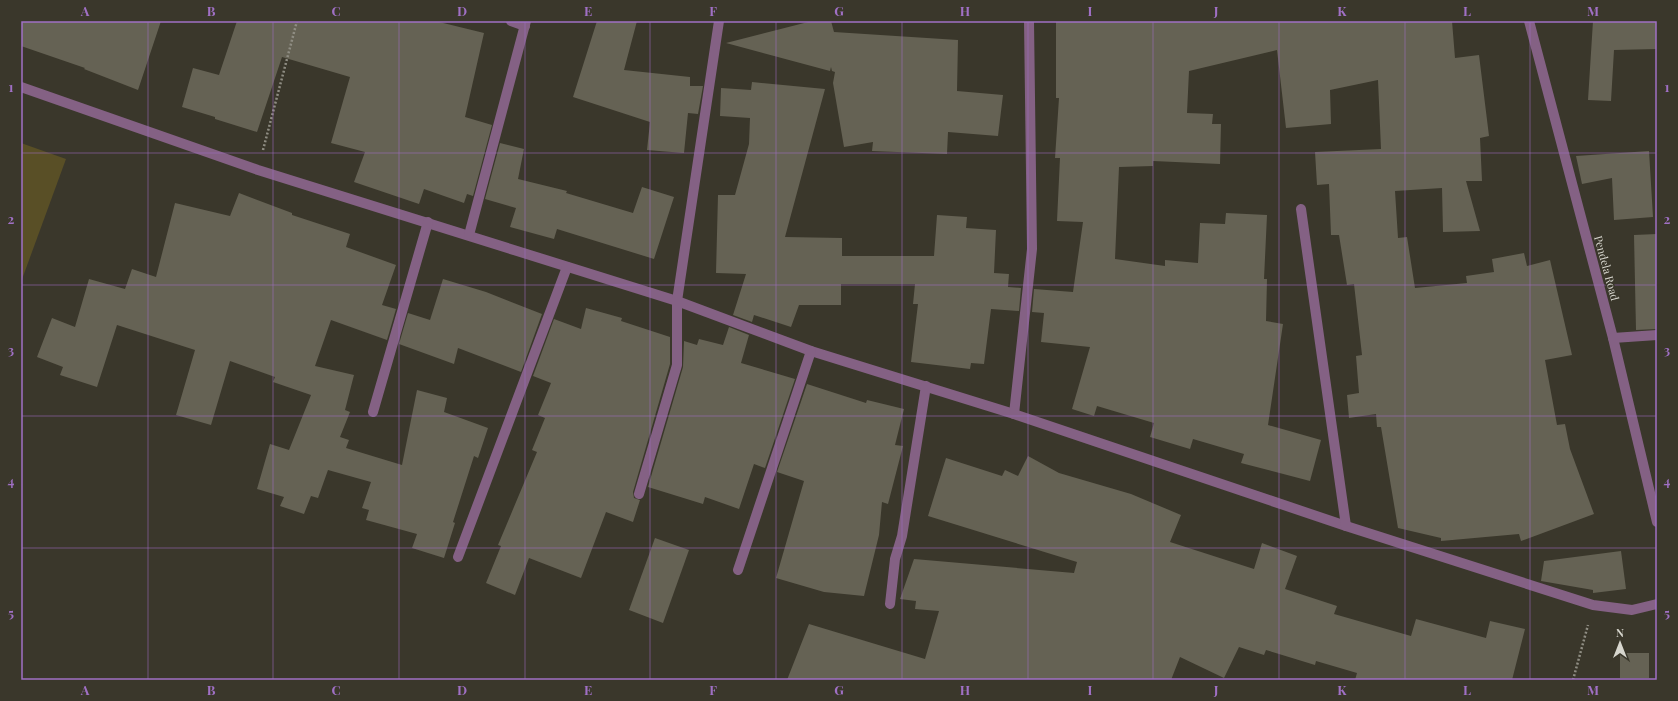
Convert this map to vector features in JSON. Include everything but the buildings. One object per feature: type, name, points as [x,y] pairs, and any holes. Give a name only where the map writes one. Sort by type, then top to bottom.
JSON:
[{"type":"street","points":[[468,235],[525,23],[510,21]]},
{"type":"street","points":[[639,494],[677,365],[677,301],[719,21]]},
{"type":"street","points":[[1014,414],[1032,249],[1029,21]]},
{"type":"street","name":"Pendela Road","points":[[1529,21],[1613,338],[1657,522]]},
{"type":"street","points":[[21,87],[258,170],[677,301],[811,351],[1014,414],[1346,526],[1593,605],[1632,610],[1657,604]]},
{"type":"street","points":[[1301,209],[1346,526]]},
{"type":"street","points":[[373,412],[428,222]]},
{"type":"street","points":[[458,557],[567,267]]},
{"type":"street","points":[[1613,338],[1657,335]]},
{"type":"street","points":[[738,570],[811,351]]},
{"type":"street","points":[[890,604],[895,559],[902,536],[926,386]]},
{"type":"path","points":[[258,170],[298,21]]},
{"type":"path","points":[[1573,680],[1593,605]]},
{"type":"shaded area","points":[[21,143],[66,159],[21,282]]}]
